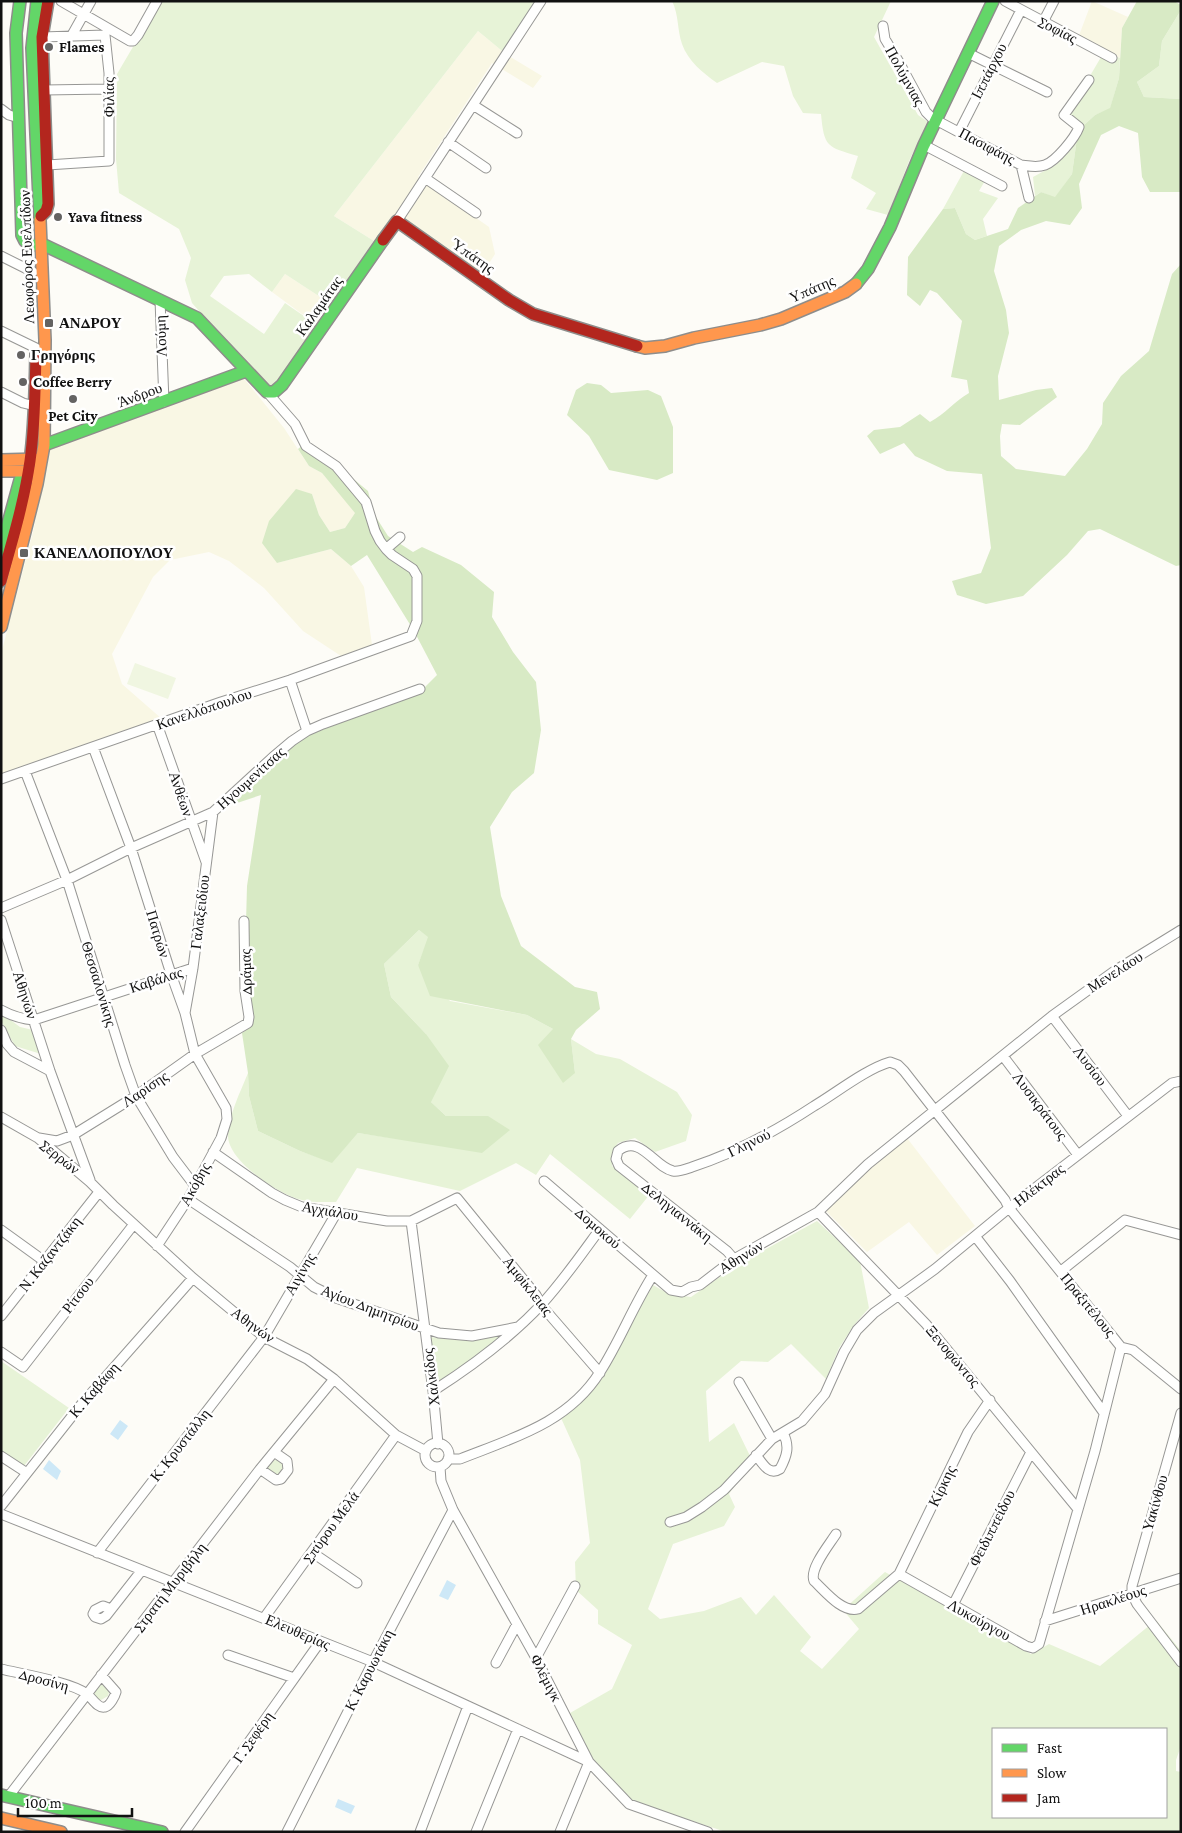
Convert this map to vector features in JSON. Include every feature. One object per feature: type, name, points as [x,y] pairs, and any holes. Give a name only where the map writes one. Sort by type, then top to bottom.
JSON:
[{"type":"main road","points":[[20,1],[16,34],[20,49],[19,118],[22,234],[25,241],[198,318],[246,371],[268,392]]},
{"type":"main road","name":"Λεωφόρος Ευελπίδων","points":[[1,581],[35,465],[44,446],[45,359],[20,49],[28,1]]},
{"type":"main road","name":"Λεωφόρος Ευελπίδων","points":[[1,626],[19,560],[35,465],[36,348],[34,272],[40,216],[32,48],[37,1]]},
{"type":"main road","points":[[40,216],[46,211],[48,204],[42,37],[48,1]]},
{"type":"main road","name":"Υπάτης","points":[[533,314],[645,348],[665,346],[694,338],[760,325],[845,292],[859,281],[868,269],[890,227],[924,145],[993,1]]},
{"type":"main road","name":"Ύπάτης","points":[[397,222],[509,300],[533,314]]},
{"type":"main road","name":"Καλαμάτας","points":[[268,392],[274,392],[282,386],[397,222]]},
{"type":"main road","name":"Άνδρου","points":[[44,446],[246,371]]},
{"type":"main road","points":[[1,460],[35,465]]},
{"type":"main road","points":[[1,471],[35,465]]},
{"type":"main road","points":[[1,549],[20,480],[35,465]]},
{"type":"main road","points":[[4,1796],[162,1832]]},
{"type":"main road","points":[[1,1818],[61,1832]]},
{"type":"street","points":[[61,1],[84,14],[106,31],[126,41],[133,41],[138,35],[157,1]]},
{"type":"street","points":[[72,34],[91,1]]},
{"type":"street","name":"Καλαμάτας","points":[[397,222],[541,1]]},
{"type":"street","name":"Σοφίας","points":[[1005,1],[1112,58]]},
{"type":"street","points":[[1043,22],[1054,1]]},
{"type":"street","name":"Ιππάρχου","points":[[959,132],[1021,10]]},
{"type":"street","name":"Πολύμνιας","points":[[883,26],[885,39],[926,112],[936,120]]},
{"type":"street","points":[[42,37],[106,31]]},
{"type":"street","name":"Φιλίας","points":[[47,164],[109,161],[110,114],[106,31]]},
{"type":"street","points":[[968,53],[1047,92]]},
{"type":"street","name":"Πασιφάης","points":[[936,120],[1022,165],[1036,167],[1045,165],[1053,161],[1064,149],[1079,127],[1064,115],[1088,80]]},
{"type":"street","points":[[44,90],[108,89]]},
{"type":"street","points":[[473,105],[517,134]]},
{"type":"street","points":[[1,109],[9,115],[19,118]]},
{"type":"street","points":[[448,142],[486,168]]},
{"type":"street","points":[[924,145],[1002,186]]},
{"type":"street","points":[[1022,165],[1029,198]]},
{"type":"street","points":[[425,178],[476,213]]},
{"type":"street","points":[[1,256],[34,272]]},
{"type":"street","name":"Λούμη","points":[[160,300],[164,402]]},
{"type":"street","points":[[1,331],[36,348]]},
{"type":"street","points":[[1,392],[23,403],[35,406]]},
{"type":"street","points":[[268,392],[295,424],[306,446],[336,466],[362,495],[380,541],[386,549],[400,537]]},
{"type":"street","name":"Κανελλόπουλου","points":[[1,779],[156,724],[290,680],[413,634],[418,621],[417,576],[414,569],[386,549]]},
{"type":"street","points":[[290,680],[307,732]]},
{"type":"street","name":"Ηγουμενίτσας","points":[[1,908],[67,880],[131,848],[213,812],[285,746],[307,732],[323,724],[420,690]]},
{"type":"street","name":"Ανθέων","points":[[156,724],[206,863]]},
{"type":"street","name":"Πατρών","points":[[93,747],[131,848],[170,974],[185,1013],[195,1054],[220,1094],[226,1108],[227,1119]]},
{"type":"street","name":"Θεσσαλονίκης","points":[[25,771],[67,880],[136,1096],[173,1157],[195,1186]]},
{"type":"street","name":"Γαλαξειδίου","points":[[185,1013],[193,968],[213,812]]},
{"type":"street","name":"Αθηνών","points":[[1,920],[50,1071],[84,1160],[90,1182]]},
{"type":"street","name":"Δράμας","points":[[244,921],[245,990],[249,1017],[248,1023]]},
{"type":"street","name":"Μενελάου","points":[[1052,1016],[1116,970],[1181,930]]},
{"type":"street","name":"Καβάλας","points":[[34,1020],[193,968]]},
{"type":"street","points":[[1,1010],[17,1017],[34,1020]]},
{"type":"street","name":"Αθηνών","points":[[653,1275],[671,1290],[682,1292],[700,1284],[734,1260],[818,1212],[868,1164],[1052,1016]]},
{"type":"street","name":"Λυσίου","points":[[1052,1016],[1128,1116]]},
{"type":"street","name":"Λαρίσης","points":[[38,1138],[57,1141],[73,1135],[136,1096],[195,1054],[248,1023]]},
{"type":"street","points":[[1,1030],[7,1044],[14,1052],[50,1071]]},
{"type":"street","name":"Λυσικράτους","points":[[1003,1056],[1078,1155]]},
{"type":"street","name":"Πραξιτέλους","points":[[890,1062],[898,1065],[904,1071],[1005,1200],[1009,1208],[1121,1347],[1045,1621]]},
{"type":"street","name":"Γληνού","points":[[619,1166],[616,1158],[618,1151],[622,1147],[628,1146],[642,1149],[671,1170],[678,1171],[710,1161],[762,1138],[872,1070],[890,1062]]},
{"type":"street","name":"Ηλέκτρας","points":[[670,1522],[686,1517],[702,1507],[724,1490],[772,1439],[802,1421],[825,1394],[844,1352],[857,1330],[874,1313],[900,1295],[1128,1116],[1172,1083],[1181,1081]]},
{"type":"street","name":"Σερρών","points":[[1,1117],[38,1138],[90,1182],[112,1205]]},
{"type":"street","name":"Ακόβης","points":[[157,1246],[188,1199],[221,1138],[227,1119]]},
{"type":"street","name":"Αγχιάλου","points":[[213,1152],[285,1200],[302,1207],[387,1220],[411,1221],[457,1198]]},
{"type":"street","name":"Δεληγιαννάκη","points":[[619,1166],[727,1251],[734,1260]]},
{"type":"street","name":"Δομοκού","points":[[544,1181],[653,1275]]},
{"type":"street","name":"Ν. Καζαντζάκη","points":[[1,1316],[99,1192]]},
{"type":"street","name":"Αμφίκλειας","points":[[457,1198],[536,1295],[541,1305],[600,1373]]},
{"type":"street","name":"Αγίου Δημητρίου","points":[[188,1199],[290,1267],[298,1276],[314,1287],[336,1298],[439,1333],[472,1336],[518,1327]]},
{"type":"street","name":"Αθηνών","points":[[112,1205],[192,1278],[264,1337],[307,1360],[334,1379],[396,1435],[426,1452]]},
{"type":"street","name":"Αιγίνης","points":[[264,1337],[337,1212]]},
{"type":"street","name":"Ξενοφώντος","points":[[818,1212],[900,1295],[990,1400],[1077,1508]]},
{"type":"street","points":[[1061,1271],[1125,1220],[1181,1235]]},
{"type":"street","name":"Χαλκίδος","points":[[411,1221],[433,1390],[438,1444]]},
{"type":"street","name":"Ρίτσου","points":[[1,1352],[23,1367],[134,1224]]},
{"type":"street","points":[[433,1390],[464,1371],[518,1327],[541,1305],[600,1229]]},
{"type":"street","points":[[1,1230],[44,1261]]},
{"type":"street","points":[[975,1236],[1010,1281],[1104,1413]]},
{"type":"street","points":[[448,1459],[460,1459],[540,1427],[581,1396],[600,1373],[635,1305],[653,1275]]},
{"type":"street","name":"Κ. Καβάφη","points":[[1,1506],[80,1406],[192,1278]]},
{"type":"street","name":"Κ. Κρυστάλλη","points":[[97,1553],[264,1337]]},
{"type":"street","points":[[1121,1347],[1133,1350],[1181,1389]]},
{"type":"street","name":"Στρατή Μυριβήλη","points":[[4,1796],[174,1583],[260,1469],[334,1379]]},
{"type":"street","points":[[739,1382],[772,1439]]},
{"type":"street","name":"Κίρκης","points":[[898,1574],[968,1432],[990,1400]]},
{"type":"street","name":"Υακίνθου","points":[[1132,1594],[1135,1571],[1179,1427],[1181,1413]]},
{"type":"street","points":[[756,1455],[769,1470],[778,1471],[785,1460],[788,1448],[788,1442],[783,1432]]},
{"type":"street","name":"Σπύρου Μελά","points":[[264,1618],[313,1553],[396,1435]]},
{"type":"street","points":[[438,1444],[446,1447],[448,1459],[440,1467],[436,1467],[428,1464],[425,1456],[431,1446],[438,1444]]},
{"type":"street","points":[[260,1469],[276,1480],[281,1479],[288,1470],[287,1461],[274,1452]]},
{"type":"street","name":"Φειδιππείδου","points":[[953,1605],[1031,1452]]},
{"type":"street","points":[[1,1456],[27,1473]]},
{"type":"street","name":"Φλέμιγκ","points":[[440,1467],[441,1481],[453,1510],[536,1658],[589,1762],[629,1804],[708,1832]]},
{"type":"street","name":"Κ. Καρυωτάκη","points":[[287,1832],[453,1510]]},
{"type":"street","name":"Ελευθερίας","points":[[1,1514],[373,1662],[589,1762]]},
{"type":"street","points":[[836,1534],[814,1569],[812,1577],[843,1607],[853,1610],[858,1609],[898,1574]]},
{"type":"street","points":[[313,1553],[356,1583]]},
{"type":"street","points":[[111,1609],[142,1570]]},
{"type":"street","name":"Λυκούργου","points":[[898,1574],[1026,1646],[1033,1648],[1039,1644],[1045,1621]]},
{"type":"street","name":"Ηρακλέους","points":[[1045,1621],[1181,1578]]},
{"type":"street","points":[[536,1658],[575,1586]]},
{"type":"street","points":[[1132,1594],[1146,1618],[1181,1662]]},
{"type":"street","points":[[496,1663],[517,1624]]},
{"type":"street","name":"Γ. Σεφέρη","points":[[185,1832],[320,1642]]},
{"type":"street","points":[[228,1655],[294,1678]]},
{"type":"street","name":"Δροσίνη","points":[[1,1669],[74,1687],[86,1694],[100,1707],[108,1706],[116,1692],[101,1675]]},
{"type":"street","points":[[420,1832],[468,1706]]},
{"type":"street","points":[[476,1832],[518,1729]]},
{"type":"street","points":[[560,1832],[589,1762]]},
{"type":"shaded area","points":[[1092,1],[1128,17],[1122,28],[1120,58],[1078,38]]},
{"type":"shaded area","points":[[478,31],[507,55],[542,76],[533,88],[492,63],[418,177],[489,227],[495,254],[478,281],[389,220],[374,241],[334,216]]},
{"type":"shaded area","points":[[285,274],[331,304],[317,325],[272,292]]},
{"type":"shaded area","points":[[242,376],[284,428],[309,466],[322,473],[356,512],[345,528],[330,532],[319,515],[312,494],[277,563],[331,549],[351,566],[364,587],[372,645],[341,656],[303,631],[264,588],[229,561],[209,552],[170,560],[153,577],[112,654],[122,684],[162,719],[1,774],[1,654],[33,532],[49,450]]},
{"type":"shaded area","points":[[907,1138],[975,1226],[937,1255],[909,1222],[867,1252],[826,1211],[871,1167]]},
{"type":"green space","points":[[160,1],[537,1],[507,55],[478,31],[334,216],[374,241],[331,304],[285,274],[272,292],[249,274],[224,276],[210,296],[264,334],[285,303],[317,325],[277,384],[272,386],[266,384],[253,372],[192,303],[185,280],[191,258],[179,229],[119,193],[116,159],[117,74]]},
{"type":"green space","points":[[672,1],[891,1],[874,37],[918,115],[928,122],[910,159],[888,215],[866,209],[876,193],[851,178],[858,156],[829,144],[824,133],[821,114],[803,113],[793,96],[784,66],[762,62],[717,83],[696,66],[688,56],[680,39],[676,12]]},
{"type":"green space","points":[[1137,1],[1174,1],[1181,5],[1181,10],[1162,41],[1159,66],[1137,82],[1144,97],[1181,99],[1181,192],[1150,192],[1142,177],[1138,133],[1119,126],[1101,135],[1079,184],[1082,208],[1070,225],[1046,221],[1021,230],[999,246],[994,271],[1006,310],[1009,333],[998,376],[999,400],[1036,390],[1052,388],[1057,397],[1020,425],[1002,424],[1000,436],[1001,456],[1016,469],[1065,476],[1087,449],[1102,424],[1103,403],[1121,376],[1149,351],[1172,274],[1181,264],[1181,565],[1176,566],[1100,529],[1088,531],[1067,555],[1023,596],[986,604],[957,595],[952,581],[981,573],[991,548],[982,474],[947,471],[915,456],[904,443],[880,454],[867,436],[874,430],[900,427],[920,414],[930,422],[969,393],[967,380],[951,377],[962,321],[937,293],[930,290],[920,306],[907,295],[908,257],[943,209],[955,208],[966,234],[975,240],[1008,229],[1018,208],[1041,192],[1055,197],[1072,174],[1077,138],[1083,126],[1095,115],[1110,108],[1119,78],[1122,28]]},
{"type":"green space","points":[[1181,10],[1181,99],[1144,97],[1137,82],[1159,66],[1162,41]]},
{"type":"green space","points":[[1104,52],[1120,58],[1119,78],[1110,109],[1095,115],[1083,126],[1067,115]]},
{"type":"green space","points":[[1077,138],[1072,174],[1055,198],[1041,192],[1035,196],[1033,177],[1057,164]]},
{"type":"green space","points":[[965,169],[986,179],[979,191],[998,198],[983,219],[987,236],[975,240],[966,234],[955,208],[943,209]]},
{"type":"green space","points":[[587,383],[601,385],[611,393],[648,390],[661,396],[673,427],[673,473],[657,480],[609,470],[589,436],[567,415],[576,390]]},
{"type":"green space","points":[[303,445],[316,448],[368,491],[374,514],[388,536],[413,552],[422,547],[461,565],[494,592],[492,617],[513,652],[536,682],[541,730],[534,773],[512,792],[490,827],[501,896],[521,946],[575,987],[597,992],[600,1009],[576,1030],[571,1039],[575,1073],[563,1083],[538,1045],[553,1029],[527,1015],[430,996],[418,965],[428,937],[419,930],[384,964],[391,997],[426,1034],[449,1066],[431,1102],[446,1116],[488,1116],[510,1130],[482,1153],[358,1133],[332,1163],[300,1151],[258,1131],[249,1096],[248,1073],[242,1033],[249,1028],[254,1018],[245,959],[247,886],[261,795],[222,808],[301,738],[420,692],[437,675],[414,631],[367,555],[351,566],[331,549],[277,563],[262,543],[269,521],[296,489],[312,494],[319,515],[330,532],[345,528],[355,513],[322,473],[309,466],[298,449]]},
{"type":"green space","points":[[135,663],[176,678],[168,699],[127,684]]},
{"type":"green space","points":[[419,930],[429,937],[418,965],[450,1001],[527,1015],[553,1029],[575,1073],[571,1039],[596,1054],[620,1059],[677,1092],[692,1115],[686,1141],[655,1152],[635,1138],[618,1143],[612,1153],[612,1166],[650,1194],[630,1219],[550,1154],[536,1175],[516,1163],[460,1191],[357,1168],[336,1202],[312,1202],[289,1196],[266,1183],[244,1165],[236,1155],[230,1145],[228,1135],[230,1119],[248,1073],[249,1096],[258,1131],[300,1151],[332,1162],[358,1133],[406,1140],[488,1116],[446,1116],[431,1102],[426,1034],[391,997],[384,964]]},
{"type":"green space","points":[[1,1013],[20,1027],[33,1030],[41,1054],[15,1046],[1,1021]]},
{"type":"green space","points":[[817,1221],[860,1261],[869,1308],[854,1325],[839,1348],[826,1379],[791,1344],[768,1362],[741,1361],[706,1391],[709,1442],[734,1423],[752,1460],[729,1494],[735,1507],[724,1526],[673,1544],[648,1609],[660,1619],[704,1611],[741,1597],[756,1615],[774,1595],[811,1637],[800,1651],[822,1669],[859,1629],[843,1610],[885,1572],[1031,1654],[1049,1644],[1100,1666],[1156,1620],[1181,1651],[1181,1746],[1176,1760],[1176,1771],[1181,1772],[1181,1832],[726,1832],[629,1800],[593,1759],[570,1713],[612,1689],[632,1645],[598,1624],[598,1610],[576,1590],[575,1562],[590,1543],[580,1460],[561,1418],[589,1394],[607,1371],[653,1285],[669,1294],[691,1297],[737,1265]]},
{"type":"green space","points":[[504,1334],[461,1368],[436,1383],[430,1337],[472,1341]]},
{"type":"green space","points":[[1,1361],[69,1408],[24,1466],[1,1451]]},
{"type":"green space","points":[[276,1460],[284,1468],[276,1476],[268,1468]]},
{"type":"green space","points":[[101,1683],[107,1684],[110,1689],[108,1696],[101,1700],[96,1698],[93,1692]]},
{"type":"water","points":[[120,1420],[128,1426],[118,1440],[110,1434]]},
{"type":"water","points":[[49,1460],[61,1471],[57,1480],[43,1469]]},
{"type":"water","points":[[447,1580],[456,1585],[448,1600],[439,1596]]},
{"type":"water","points":[[338,1799],[355,1806],[351,1814],[335,1807]]},
{"type":"traffic: fast","points":[[20,1],[16,33],[22,235],[25,241],[33,245]]},
{"type":"traffic: fast","points":[[37,1],[32,48],[40,220]]},
{"type":"traffic: fast","points":[[856,284],[868,269],[890,227],[924,145],[993,1]]},
{"type":"traffic: fast","points":[[42,244],[197,318],[267,392],[274,392],[282,385],[383,240]]},
{"type":"traffic: fast","points":[[44,445],[246,371]]},
{"type":"traffic: fast","points":[[1,549],[20,480],[28,471]]},
{"type":"traffic: fast","points":[[1,1795],[162,1832]]},
{"type":"traffic: slow","points":[[1,627],[37,484],[44,445],[45,340],[40,220]]},
{"type":"traffic: slow","points":[[637,346],[645,348],[665,346],[694,338],[760,325],[781,319],[845,292],[856,284]]},
{"type":"traffic: slow","points":[[1,460],[39,459]]},
{"type":"traffic: slow","points":[[1,471],[31,471]]},
{"type":"traffic: slow","points":[[1,1818],[61,1832]]},
{"type":"traffic: jam","points":[[41,216],[46,211],[48,204],[42,37],[48,1]]},
{"type":"traffic: jam","points":[[383,240],[397,221],[509,300],[533,314],[637,346]]},
{"type":"traffic: jam","points":[[1,581],[21,507],[30,461],[34,421],[36,354]]},
{"type":"place","name":"Flames","points":[[49,47]]},
{"type":"place","name":"Yava fitness","points":[[58,217]]},
{"type":"place","name":"ΑΝΔΡΟΥ","points":[[49,323]]},
{"type":"place","name":"Γρηγόρης","points":[[21,355]]},
{"type":"place","name":"Coffee Berry","points":[[23,382]]},
{"type":"place","name":"Pet City","points":[[73,399]]},
{"type":"place","name":"ΚΑΝΕΛΛΟΠΟΥΛΟΥ","points":[[24,553]]}]
